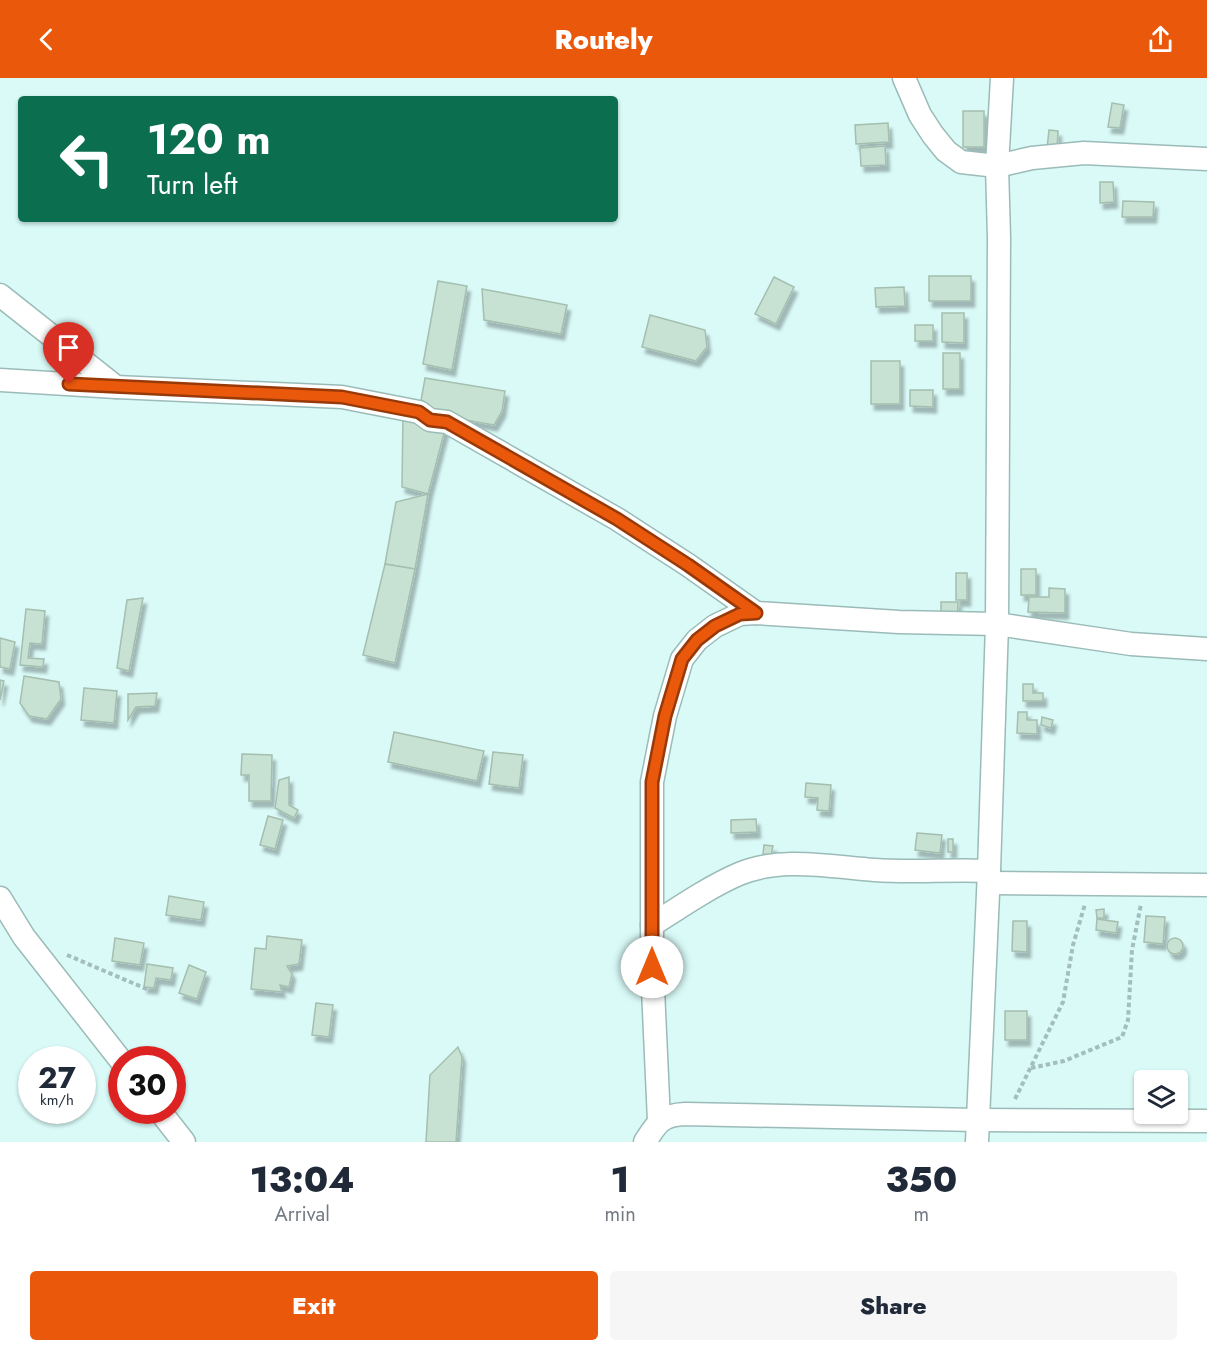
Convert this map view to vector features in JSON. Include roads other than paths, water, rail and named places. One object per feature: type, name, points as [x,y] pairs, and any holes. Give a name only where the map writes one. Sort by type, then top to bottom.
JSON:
[{"type":"street","points":[[904,78],[920,115],[933,135],[946,151],[961,162],[997,166],[1032,158],[1084,153],[1207,159]]},
{"type":"street","points":[[977,1131],[989,877],[997,624],[999,238],[997,166],[1002,78]]},
{"type":"street","points":[[0,295],[116,387]]},
{"type":"street","points":[[0,380],[342,397],[419,412],[430,420],[447,422],[617,519],[756,613]]},
{"type":"street","points":[[659,1121],[652,925],[652,782],[665,716],[682,659],[697,640],[715,626],[740,614],[756,613],[899,622],[997,624],[1131,644],[1207,648]]},
{"type":"street","points":[[652,925],[691,900],[740,874],[764,867],[813,864],[1092,884],[1207,885]]},
{"type":"street","points":[[0,898],[24,937],[109,1046]]},
{"type":"street","points":[[645,1142],[659,1121],[673,1114],[697,1113],[977,1131],[1003,1120],[1207,1121]]},
{"type":"street","points":[[170,1124],[184,1142]]}]
